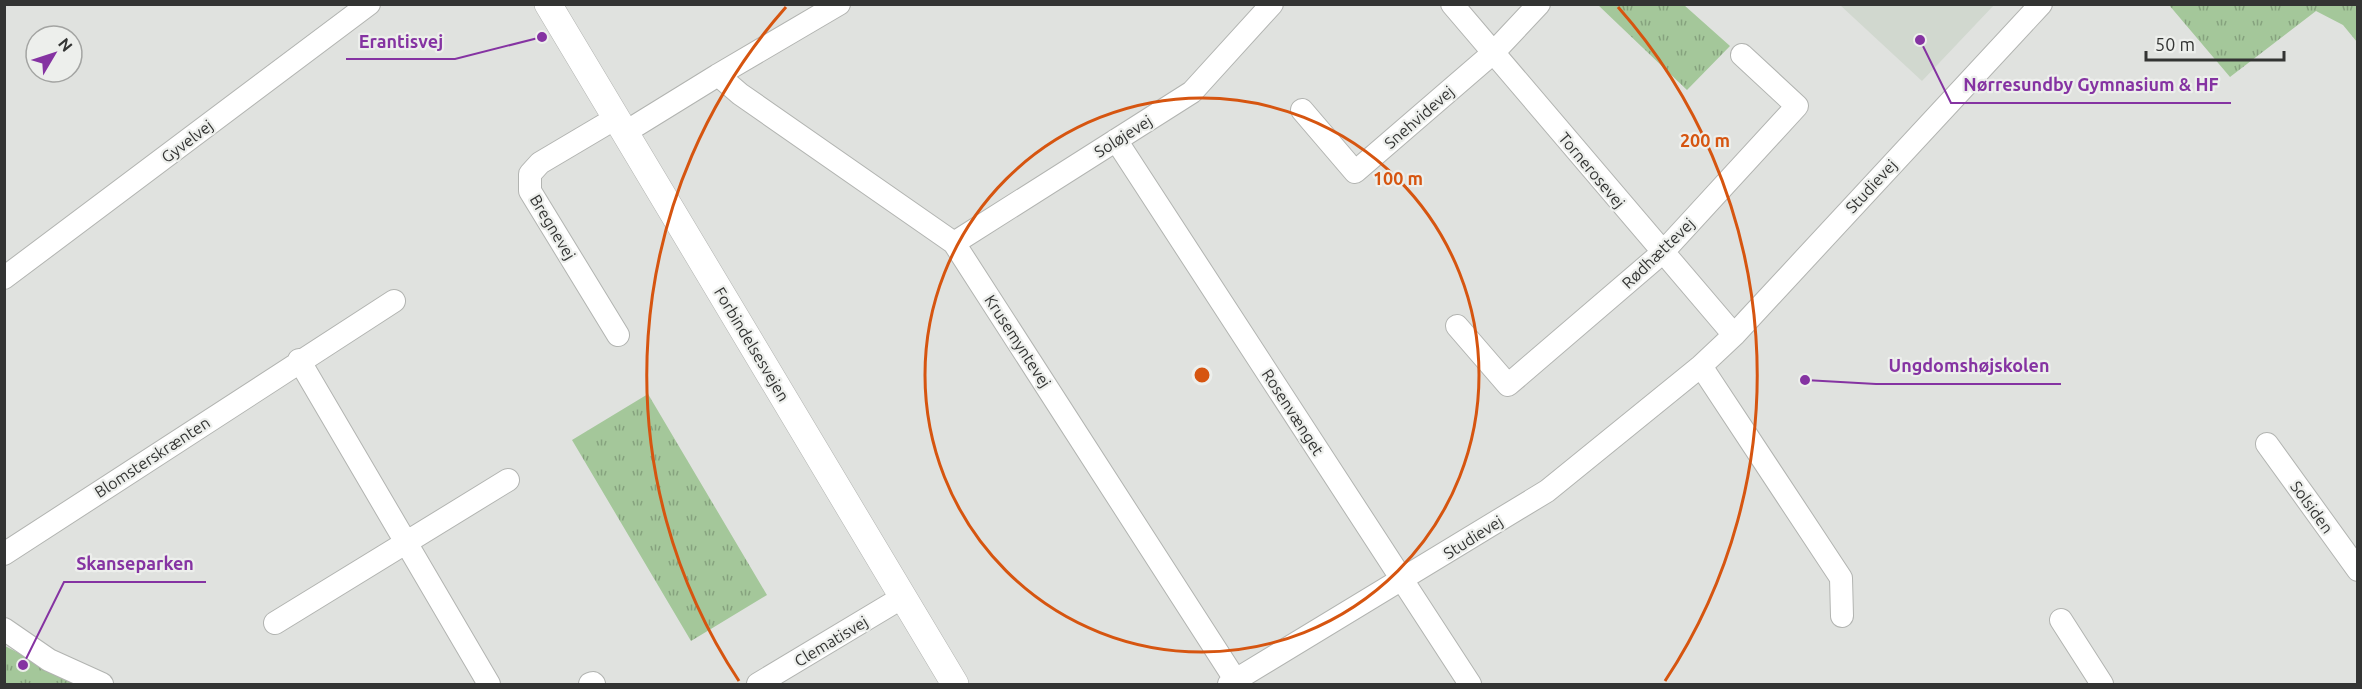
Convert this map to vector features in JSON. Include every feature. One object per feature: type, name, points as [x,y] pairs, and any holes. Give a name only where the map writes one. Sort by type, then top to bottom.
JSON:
[{"type":"street","name":"Gyvelvej","points":[[4,278],[369,4]]},
{"type":"street","name":"Forbindelsesvejen","points":[[548,4],[955,684]]},
{"type":"street","name":"Bregnevej","points":[[618,335],[530,191],[530,174],[540,163],[620,126],[718,75],[839,4]]},
{"type":"street","name":"Soløjevej","points":[[954,243],[1192,92],[1272,4]]},
{"type":"street","name":"Tornerosevej","points":[[1452,4],[1662,254],[1734,334]]},
{"type":"street","name":"Snehvidevej","points":[[1302,110],[1355,172],[1493,53],[1539,4]]},
{"type":"street","name":"Studievej","points":[[1234,683],[1547,491],[1701,366],[1734,334],[2041,4]]},
{"type":"street","name":"Rødhættevej","points":[[1457,326],[1508,385],[1662,254],[1797,106],[1742,55]]},
{"type":"street","name":"Krusemyntevej","points":[[718,75],[740,94],[954,243],[1234,683]]},
{"type":"street","name":"Rosenvænget","points":[[1116,140],[1470,684]]},
{"type":"street","name":"Blomsterskrænten","points":[[4,554],[394,300]]},
{"type":"street","points":[[299,360],[489,684]]},
{"type":"street","points":[[1701,366],[1841,578],[1842,616]]},
{"type":"street","name":"Solsiden","points":[[2267,444],[2358,570]]},
{"type":"street","points":[[275,623],[508,480]]},
{"type":"street","name":"Clematisvej","points":[[758,684],[903,597]]},
{"type":"street","points":[[2061,620],[2102,684]]},
{"type":"street","points":[[7,632],[49,660],[102,684]]},
{"type":"street","points":[[590,684],[593,682],[594,684]]},
{"type":"shaded area","points":[[1840,5],[1994,5],[1922,81]]},
{"type":"green space","points":[[1598,5],[1684,5],[1730,46],[1687,90]]},
{"type":"green space","points":[[2169,5],[2357,5],[2357,42],[2343,25],[2316,11],[2230,77]]},
{"type":"green space","points":[[648,394],[767,595],[691,641],[572,440]]},
{"type":"green space","points":[[5,646],[80,684],[5,684]]},
{"type":"place","name":"Erantisvej","points":[[542,37]]},
{"type":"place","name":"Nørresundby Gymnasium & HF","points":[[1920,40]]},
{"type":"place","name":"Ungdomshøjskolen","points":[[1805,380]]},
{"type":"place","name":"Skanseparken","points":[[23,665]]}]
